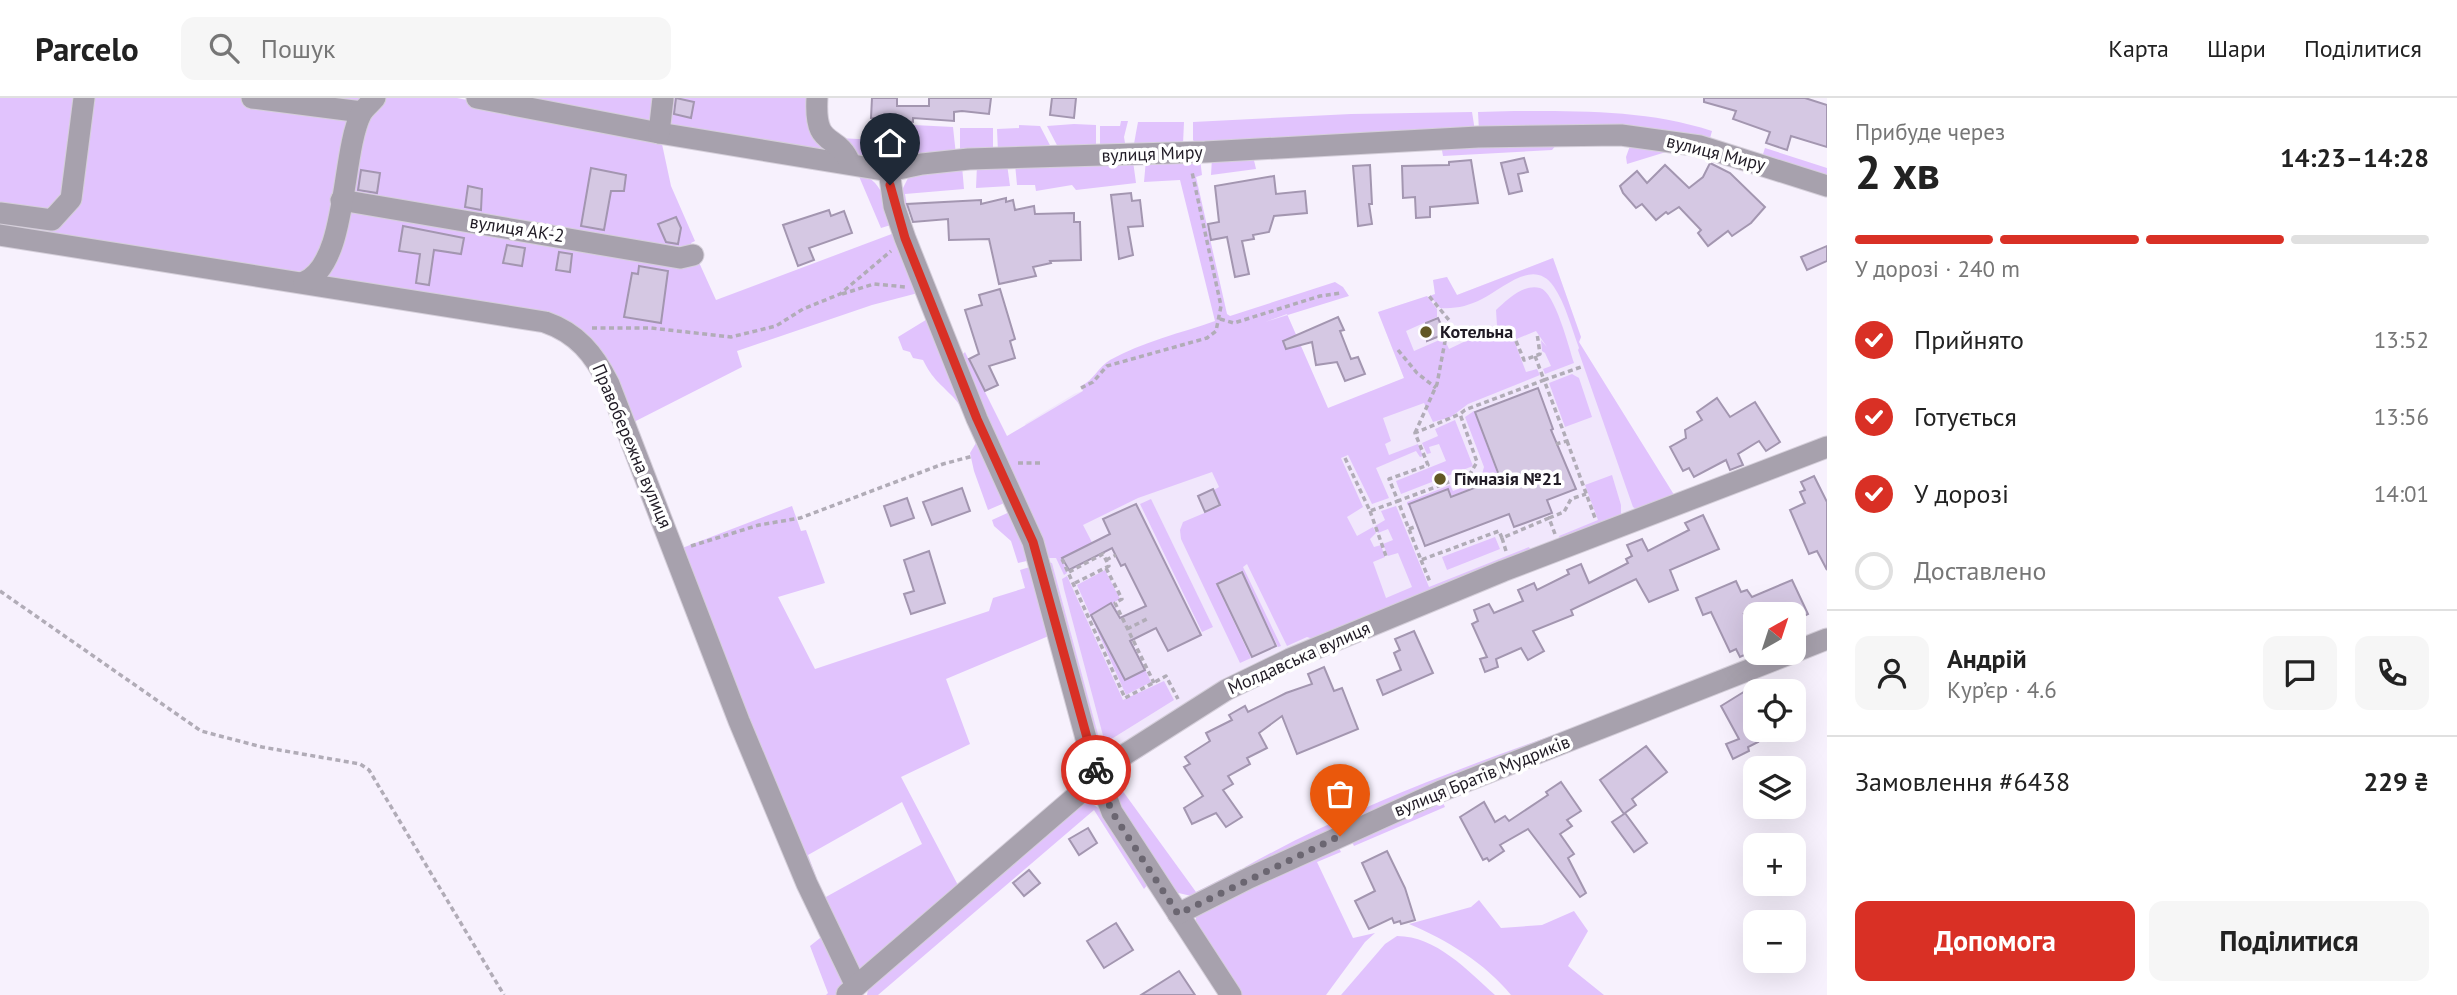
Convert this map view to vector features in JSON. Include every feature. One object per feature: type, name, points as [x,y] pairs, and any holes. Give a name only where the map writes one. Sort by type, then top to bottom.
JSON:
[{"type":"street","points":[[0,213],[52,220],[71,199],[84,98]]},
{"type":"street","points":[[252,98],[368,105],[332,242],[322,268],[313,278],[304,282]]},
{"type":"street","name":"вулиця Миру","points":[[477,98],[659,133],[889,171],[969,159],[1190,153],[1478,137],[1621,135],[1700,146],[1827,186]]},
{"type":"street","points":[[659,133],[663,98]]},
{"type":"street","points":[[817,98],[815,119],[818,128],[848,156],[850,163]]},
{"type":"street","points":[[889,171],[894,206],[905,238],[994,457],[1039,558],[1098,778],[1112,812],[1231,995]]},
{"type":"street","name":"вулиця АК-2","points":[[341,200],[680,258],[693,255]]},
{"type":"street","name":"Правобережна вулиця","points":[[0,235],[545,322],[569,333],[590,351],[609,384],[739,721],[851,990]]},
{"type":"street","points":[[322,268],[327,280],[335,288]]},
{"type":"street","name":"Молдавська вулиця","points":[[851,990],[1124,755],[1261,671],[1503,571],[1827,447]]},
{"type":"street","name":"вулиця Братів Мудриків","points":[[1806,647],[1827,639]]},
{"type":"street","name":"вулиця Братів Мудриків","points":[[1178,914],[1272,867],[1441,791],[1760,665]]},
{"type":"path","points":[[1081,388],[1093,382],[1107,366],[1207,338],[1216,331],[1221,306],[1190,153]]},
{"type":"path","points":[[840,294],[889,256],[895,244],[905,238]]},
{"type":"path","points":[[569,333],[599,327],[638,327],[732,337],[776,326],[803,309],[874,284],[926,290]]},
{"type":"path","points":[[1220,319],[1234,323],[1320,296],[1341,293]]},
{"type":"path","points":[[1429,296],[1449,320],[1436,388],[1415,433],[1428,465],[1389,479],[1421,560],[1499,531],[1502,538],[1535,521],[1564,512],[1571,499],[1586,494]]},
{"type":"path","points":[[1516,341],[1524,360],[1540,354],[1537,332]]},
{"type":"path","points":[[1398,350],[1417,373],[1436,388]]},
{"type":"path","points":[[1535,356],[1595,519]]},
{"type":"path","points":[[1415,433],[1465,410],[1581,367]]},
{"type":"path","points":[[1370,511],[1470,474],[1474,470],[1477,462],[1460,414]]},
{"type":"path","points":[[1556,444],[1567,441]]},
{"type":"path","points":[[675,551],[759,525],[800,518],[968,456],[994,457],[1016,464],[1043,463]]},
{"type":"path","points":[[1345,458],[1370,511],[1386,556]]},
{"type":"path","points":[[1549,518],[1558,542]]},
{"type":"path","points":[[1409,529],[1417,526]]},
{"type":"path","points":[[1542,537],[1565,527]]},
{"type":"path","points":[[1068,572],[1103,554],[1109,566],[1073,584]]},
{"type":"path","points":[[1106,560],[1116,555]]},
{"type":"path","points":[[1062,559],[1125,698],[1166,676],[1179,701]]},
{"type":"path","points":[[1106,568],[1122,599],[1115,603],[1154,683]]},
{"type":"path","points":[[0,591],[201,731],[262,747],[360,764],[369,769],[504,995]]},
{"type":"path","points":[[1127,629],[1147,619]]},
{"type":"shaded area","points":[[0,98],[368,98],[321,263],[298,277],[0,231]]},
{"type":"shaded area","points":[[383,98],[457,98],[797,164],[662,144],[671,186],[695,241],[691,243],[694,251],[352,200],[361,124]]},
{"type":"shaded area","points":[[500,98],[657,98],[654,126]]},
{"type":"shaded area","points":[[665,98],[814,98],[841,154],[666,127]]},
{"type":"shaded area","points":[[1472,112],[1475,131],[1198,146],[1193,140],[1193,122],[1351,114]]},
{"type":"shaded area","points":[[1478,112],[1639,115],[1712,131],[1709,142],[1479,131]]},
{"type":"shaded area","points":[[820,121],[838,138],[899,141],[898,161],[852,155],[836,143]]},
{"type":"shaded area","points":[[1121,121],[1128,121],[1124,137],[1126,149],[1100,150],[1100,126],[1120,126]]},
{"type":"shaded area","points":[[1138,122],[1184,122],[1183,144],[1133,149]]},
{"type":"shaded area","points":[[914,125],[953,127],[956,155],[904,160],[903,141],[913,141]]},
{"type":"shaded area","points":[[1019,125],[1040,126],[1053,151],[998,152],[997,129],[1019,128]]},
{"type":"shaded area","points":[[1096,125],[1096,150],[1060,151],[1047,126]]},
{"type":"shaded area","points":[[960,128],[993,128],[993,152],[960,155]]},
{"type":"shaded area","points":[[1560,141],[1645,142],[1694,151],[1693,156],[1666,152],[1627,164],[1626,157],[1631,143],[1557,144],[1552,150],[1443,156],[1441,145]]},
{"type":"shaded area","points":[[1765,148],[1827,168],[1827,180],[1762,157]]},
{"type":"shaded area","points":[[1253,156],[1256,169],[1211,175],[1212,158]]},
{"type":"shaded area","name":"Гімназія №21","points":[[1200,159],[1202,175],[1196,177],[1227,314],[1230,316],[1335,282],[1343,287],[1349,296],[1287,315],[1328,408],[1404,378],[1378,312],[1427,296],[1437,309],[1437,317],[1406,331],[1414,351],[1444,338],[1449,349],[1497,326],[1496,310],[1516,294],[1534,287],[1546,292],[1556,310],[1574,363],[1545,374],[1543,369],[1551,366],[1542,351],[1541,340],[1547,347],[1536,331],[1514,340],[1526,372],[1537,369],[1540,375],[1468,404],[1451,417],[1433,422],[1424,403],[1383,418],[1391,441],[1385,444],[1389,455],[1418,444],[1423,456],[1420,457],[1416,451],[1376,468],[1389,498],[1372,504],[1348,455],[1341,458],[1363,507],[1347,517],[1357,536],[1373,527],[1376,533],[1370,539],[1374,547],[1381,545],[1385,557],[1373,562],[1386,598],[1412,587],[1398,553],[1388,556],[1383,544],[1393,540],[1388,529],[1378,533],[1375,526],[1385,520],[1381,511],[1396,506],[1429,587],[1529,547],[1531,551],[1313,639],[1307,637],[1287,646],[1247,564],[1243,567],[1281,646],[1278,647],[1241,571],[1216,584],[1251,658],[1240,663],[1181,539],[1183,522],[1221,506],[1214,490],[1219,487],[1212,472],[1138,498],[1083,525],[1098,554],[1095,556],[1088,545],[1062,558],[1067,573],[1064,575],[1056,558],[1046,558],[987,428],[963,354],[965,352],[1007,436],[1083,391],[1081,386],[1110,360],[1148,343],[1215,321],[1180,180],[1144,182],[1146,160]]},
{"type":"shaded area","points":[[1133,161],[1136,183],[1076,190],[1072,185],[1036,191],[1035,185],[1017,185],[1015,164]]},
{"type":"shaded area","points":[[1007,164],[1010,186],[976,188],[977,165]]},
{"type":"shaded area","points":[[962,166],[964,189],[905,194],[914,247],[901,192],[909,176]]},
{"type":"shaded area","points":[[858,174],[866,176],[878,186],[894,224],[881,228]]},
{"type":"shaded area","points":[[343,208],[697,258],[716,300],[897,232],[1009,501],[988,510],[970,453],[976,443],[961,408],[923,360],[913,358],[910,352],[903,350],[898,337],[929,318],[918,293],[872,305],[737,351],[742,367],[628,425],[584,341],[315,281]]},
{"type":"shaded area","name":"Гімназія №21","points":[[1553,258],[1581,337],[1579,342],[1676,498],[1350,627],[1110,756],[1099,751],[994,443],[1026,427],[1025,424],[1074,394],[1287,314],[1328,409],[1404,378],[1378,312],[1435,294],[1433,280],[1447,277],[1457,295]]},
{"type":"shaded area","points":[[1553,258],[1581,337],[1579,342],[1676,498],[1636,509],[1633,507],[1568,316],[1558,293],[1546,278],[1528,275],[1509,282],[1482,299],[1457,307],[1440,308],[1430,296],[1435,294],[1433,280],[1447,277],[1457,295]]},
{"type":"shaded area","points":[[1572,374],[1579,378],[1592,417],[1565,427],[1549,383]]},
{"type":"shaded area","points":[[1474,411],[1499,478],[1451,496],[1448,489],[1407,505],[1407,502],[1450,485],[1453,491],[1480,481],[1484,467],[1465,417]]},
{"type":"shaded area","points":[[1455,420],[1473,466],[1401,494],[1396,481],[1446,461],[1439,444],[1429,447],[1431,453],[1427,454],[1422,443],[1438,436],[1435,429]]},
{"type":"shaded area","points":[[1612,475],[1621,505],[1621,516],[1560,540],[1559,536],[1598,520],[1585,485]]},
{"type":"shaded area","points":[[1151,499],[1213,627],[1202,632],[1140,504]]},
{"type":"shaded area","points":[[792,506],[801,531],[806,530],[825,583],[778,597],[815,669],[989,611],[993,598],[1025,588],[1020,570],[1033,566],[1051,635],[946,679],[970,744],[901,777],[960,889],[863,970],[849,966],[677,550]],"holes":[[[902,802],[922,844],[824,898],[808,855]]]},
{"type":"shaded area","points":[[1014,510],[1031,560],[1018,563],[1011,541],[994,526],[992,520]]},
{"type":"shaded area","points":[[1495,537],[1500,549],[1447,570],[1442,557]]},
{"type":"shaded area","points":[[1047,562],[1052,563],[1103,753],[1099,751]]},
{"type":"shaded area","points":[[1105,570],[1120,599],[1113,603],[1151,682],[1126,695],[1077,585]]},
{"type":"shaded area","points":[[1067,576],[1123,700],[1164,681],[1174,700],[1105,743],[1064,589],[1062,579]]},
{"type":"shaded area","points":[[1607,716],[1248,872],[1245,867],[1377,802]]},
{"type":"shaded area","points":[[1160,745],[1117,773],[1114,779],[1196,892],[1241,869],[1243,874],[1196,897],[1174,892],[1115,804],[1108,779],[1117,771]]},
{"type":"shaded area","points":[[1441,799],[1445,807],[1354,846],[1350,838]]},
{"type":"shaded area","points":[[1081,803],[1091,803],[1100,809],[1149,883],[1144,889],[1094,810],[878,995],[867,995],[869,984]]},
{"type":"shaded area","points":[[1337,844],[1341,852],[1317,862],[1353,938],[1375,933],[1365,942],[1326,995],[1240,995],[1196,928],[1196,913]]},
{"type":"shaded area","points":[[1479,900],[1501,928],[1542,925],[1574,911],[1588,931],[1568,966],[1604,995],[1511,995],[1501,983],[1464,954],[1409,924],[1471,907]]},
{"type":"shaded area","points":[[825,934],[846,985],[838,995],[826,995],[828,993],[810,946]]},
{"type":"shaded area","points":[[1397,936],[1425,942],[1438,948],[1462,965],[1495,995],[1341,995],[1385,944]]},
{"type":"building","points":[[676,98],[694,102],[691,118],[674,114]]},
{"type":"building","points":[[872,98],[897,98],[897,106],[929,106],[929,98],[991,98],[989,114],[962,111],[954,112],[954,121],[913,118],[913,122],[871,118]]},
{"type":"building","points":[[1052,98],[1076,98],[1074,118],[1050,115]]},
{"type":"building","points":[[1704,98],[1805,98],[1827,105],[1827,147],[1791,136],[1787,150],[1766,143],[1770,132],[1733,119],[1736,111],[1704,102]]},
{"type":"building","points":[[1524,158],[1528,172],[1518,174],[1522,191],[1509,194],[1501,163]]},
{"type":"building","points":[[1471,160],[1478,203],[1430,207],[1430,217],[1416,218],[1415,197],[1403,198],[1402,166],[1449,165],[1449,162]]},
{"type":"building","points":[[1710,163],[1730,173],[1765,207],[1751,223],[1732,236],[1728,231],[1708,246],[1698,233],[1701,230],[1679,207],[1656,220],[1642,204],[1636,208],[1620,186],[1637,171],[1647,183],[1665,165],[1689,188],[1703,177]]},
{"type":"building","points":[[1370,165],[1372,204],[1369,204],[1372,224],[1358,226],[1353,166]]},
{"type":"building","points":[[591,168],[626,175],[624,191],[611,191],[604,230],[581,226]]},
{"type":"building","points":[[361,170],[380,173],[377,193],[358,190]]},
{"type":"building","points":[[1274,176],[1276,194],[1305,191],[1307,213],[1274,216],[1269,232],[1253,235],[1254,239],[1242,241],[1249,274],[1235,277],[1227,237],[1211,240],[1208,224],[1219,222],[1215,186]]},
{"type":"building","points":[[468,186],[482,189],[481,210],[465,207]]},
{"type":"building","points":[[1131,193],[1132,201],[1140,200],[1143,226],[1128,227],[1133,255],[1119,259],[1111,195]]},
{"type":"building","points":[[1006,198],[1006,202],[1013,200],[1015,210],[1034,206],[1035,214],[1074,213],[1074,222],[1080,222],[1081,260],[1050,261],[1051,263],[1033,267],[1036,276],[999,284],[989,239],[949,240],[948,219],[913,222],[907,204],[981,200],[981,204]]},
{"type":"building","points":[[829,210],[831,216],[844,211],[852,233],[809,248],[814,260],[798,266],[783,225]]},
{"type":"building","points":[[676,217],[681,228],[678,244],[666,242],[658,224]]},
{"type":"building","points":[[403,226],[464,238],[461,254],[434,250],[429,285],[416,283],[420,254],[399,251]]},
{"type":"building","points":[[507,245],[525,248],[522,266],[503,263]]},
{"type":"building","points":[[1827,246],[1827,261],[1807,270],[1801,257]]},
{"type":"building","points":[[559,252],[572,254],[570,272],[556,270]]},
{"type":"building","points":[[639,266],[668,271],[661,323],[624,317],[632,273],[638,274]]},
{"type":"building","points":[[1000,289],[1015,339],[1010,341],[1015,358],[989,366],[998,385],[985,391],[969,359],[979,354],[965,310],[982,305],[979,295]]},
{"type":"building","points":[[1338,317],[1344,330],[1340,331],[1351,359],[1358,357],[1365,374],[1345,381],[1337,362],[1316,365],[1312,342],[1286,349],[1283,341]]},
{"type":"building","points":[[1438,318],[1445,334],[1427,341],[1426,323]]},
{"type":"building","points":[[1538,388],[1553,429],[1551,430],[1576,489],[1547,500],[1552,513],[1514,527],[1509,514],[1425,546],[1409,504],[1448,489],[1451,497],[1500,478],[1475,412]]},
{"type":"building","points":[[1717,398],[1730,417],[1755,402],[1780,442],[1766,451],[1759,441],[1738,454],[1743,465],[1730,470],[1726,460],[1694,477],[1689,468],[1683,471],[1670,447],[1686,438],[1685,430],[1702,420],[1697,412]]},
{"type":"building","points":[[1814,476],[1827,502],[1827,570],[1817,551],[1809,554],[1790,510],[1805,503],[1800,492],[1805,490],[1801,482]]},
{"type":"building","points":[[962,488],[970,511],[932,525],[923,502]]},
{"type":"building","points":[[1213,489],[1220,505],[1205,512],[1198,496]]},
{"type":"building","points":[[907,498],[914,518],[891,526],[884,506]]},
{"type":"building","points":[[1136,504],[1201,635],[1168,651],[1156,628],[1130,641],[1145,670],[1125,680],[1091,615],[1111,603],[1120,618],[1146,606],[1125,564],[1121,566],[1112,548],[1069,570],[1062,558],[1110,534],[1103,519]]},
{"type":"building","points":[[1703,515],[1719,549],[1670,570],[1678,590],[1649,602],[1636,579],[1571,610],[1573,615],[1533,631],[1544,651],[1528,660],[1521,648],[1496,659],[1498,667],[1485,672],[1480,659],[1487,657],[1472,624],[1478,621],[1474,610],[1489,604],[1494,613],[1523,601],[1518,590],[1534,583],[1537,590],[1569,574],[1567,570],[1581,564],[1589,583],[1628,563],[1626,559],[1632,556],[1627,545],[1642,539],[1648,551],[1689,530],[1685,523]]},
{"type":"building","points":[[929,551],[945,603],[911,614],[904,594],[914,591],[904,560]]},
{"type":"building","points":[[1242,572],[1276,646],[1252,657],[1217,584]]},
{"type":"building","points":[[1792,580],[1802,602],[1743,602],[1743,656],[1740,657],[1736,649],[1730,652],[1711,612],[1703,615],[1696,598],[1736,581],[1741,592],[1747,590],[1752,597]]},
{"type":"building","points":[[1414,631],[1433,673],[1383,695],[1377,680],[1401,670],[1394,653],[1400,650],[1395,639]]},
{"type":"building","points":[[1324,667],[1334,691],[1342,688],[1358,729],[1297,754],[1282,716],[1259,733],[1267,748],[1247,758],[1250,764],[1228,776],[1233,784],[1223,790],[1242,817],[1226,827],[1216,813],[1192,824],[1184,808],[1203,796],[1184,767],[1190,764],[1185,757],[1210,741],[1206,733],[1232,720],[1229,715],[1245,706],[1248,712],[1286,693],[1312,684],[1308,674]]},
{"type":"building","points":[[1743,692],[1743,742],[1758,742],[1748,747],[1749,751],[1733,759],[1726,744],[1739,739],[1721,706]]},
{"type":"building","points":[[1646,746],[1667,772],[1632,799],[1636,805],[1625,813],[1647,843],[1634,852],[1612,822],[1624,814],[1600,780]]},
{"type":"building","points":[[1561,782],[1581,811],[1567,820],[1572,826],[1560,834],[1574,854],[1568,858],[1586,893],[1580,897],[1528,829],[1500,845],[1504,851],[1489,861],[1487,858],[1483,860],[1460,817],[1484,802],[1495,822],[1505,816],[1509,821],[1548,795],[1546,792]]},
{"type":"building","points":[[1088,828],[1097,843],[1079,855],[1069,839]]},
{"type":"building","points":[[1387,851],[1405,888],[1415,920],[1401,924],[1400,921],[1394,923],[1392,918],[1369,929],[1355,901],[1375,891],[1362,863]]},
{"type":"building","points":[[1029,870],[1040,883],[1024,896],[1013,883]]},
{"type":"building","points":[[1116,923],[1133,950],[1104,968],[1087,941]]},
{"type":"building","points":[[1179,971],[1195,995],[1141,995]]},
{"type":"way so far","points":[[1096,770],[1112,812],[1178,914],[1196,903],[1340,836]]},
{"type":"place","name":"Котельна","points":[[1426,332]]},
{"type":"place","name":"Гімназія №21","points":[[1440,479]]},
{"type":"route","points":[[890,185],[905,238],[977,419],[1039,558],[1096,770]]}]
